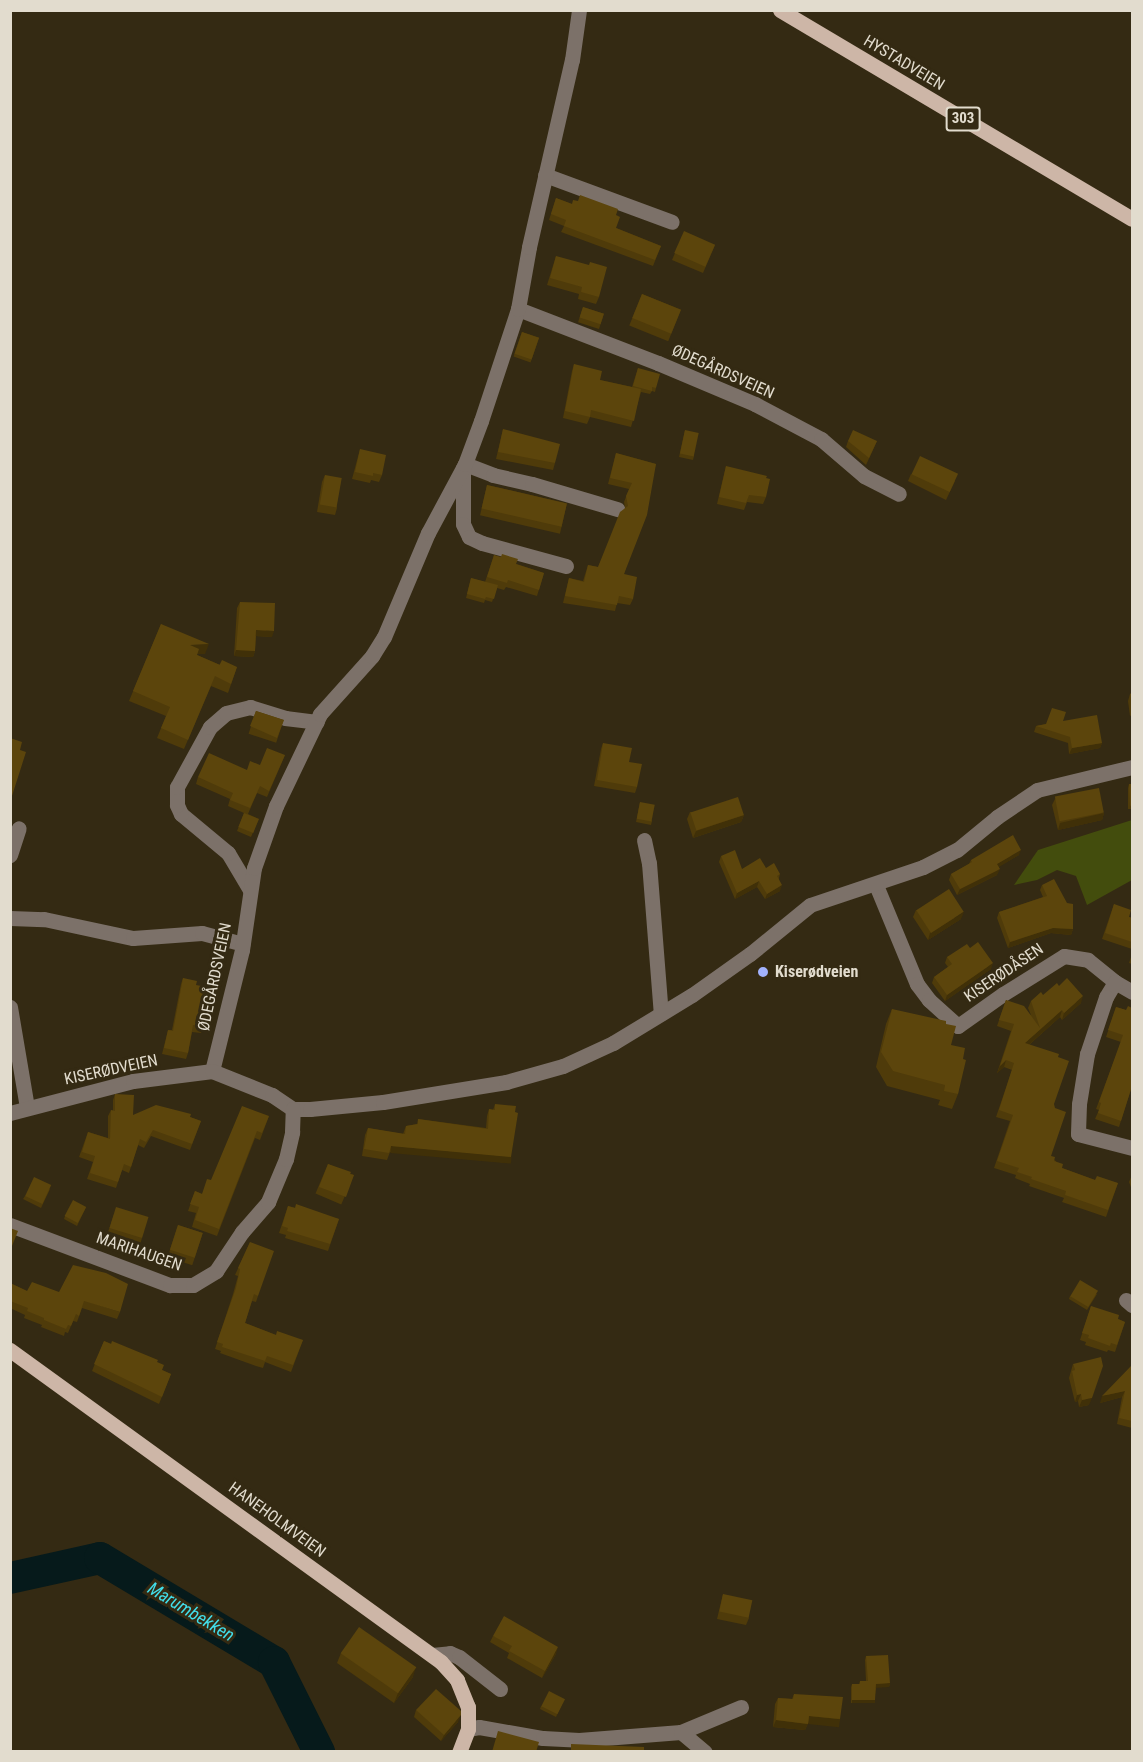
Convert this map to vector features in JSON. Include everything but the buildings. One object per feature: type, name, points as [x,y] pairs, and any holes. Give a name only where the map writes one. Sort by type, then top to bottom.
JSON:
[{"type":"main road","name":"HYSTADVEIEN","points":[[780,10],[1132,219]]},
{"type":"main road","name":"HANEHOLMVEIEN","points":[[10,1350],[432,1655],[453,1674],[464,1693],[468,1707],[468,1729],[459,1752]]},
{"type":"street","name":"ØDEGÅRDSVEIEN","points":[[212,1071],[243,944],[250,890],[261,842],[320,714],[366,663],[384,637],[424,541],[464,466],[518,309],[545,175],[572,60],[579,10]]},
{"type":"street","points":[[545,175],[672,222]]},
{"type":"street","name":"ØDEGÅRDSVEIEN","points":[[518,309],[658,363],[755,404],[821,439],[864,477],[900,494]]},
{"type":"street","name":"ØDEGÅRDSVEIEN","points":[[464,466],[464,524],[468,537],[566,566]]},
{"type":"street","points":[[464,466],[532,483],[617,509]]},
{"type":"street","points":[[250,890],[228,853],[181,814],[177,805],[177,787],[210,727],[232,710],[250,707],[285,718],[317,722]]},
{"type":"street","points":[[212,1071],[239,1084],[272,1095],[293,1108],[319,1109],[383,1102],[506,1082],[563,1066],[613,1043],[661,1014],[750,954],[810,905],[876,885],[923,867],[957,850],[997,817],[1037,790],[1132,767]]},
{"type":"street","points":[[10,855],[19,828]]},
{"type":"street","points":[[644,840],[649,863],[661,1014]]},
{"type":"street","name":"KISERØDÅSEN","points":[[876,885],[917,984],[929,1000],[958,1026],[1003,994],[1064,956],[1088,960],[1115,982],[1132,992]]},
{"type":"street","points":[[10,918],[44,919],[133,939],[202,933],[243,944]]},
{"type":"street","points":[[1115,982],[1106,997],[1085,1062],[1078,1134],[1132,1148]]},
{"type":"street","points":[[10,1007],[27,1107]]},
{"type":"street","name":"KISERØDVEIEN","points":[[10,1113],[132,1081],[212,1071]]},
{"type":"street","name":"MARIHAUGEN","points":[[10,1225],[170,1285],[193,1286],[216,1271],[242,1232],[268,1202],[286,1159],[293,1108]]},
{"type":"street","points":[[432,1655],[450,1653],[500,1689]]},
{"type":"street","points":[[468,1729],[479,1727],[543,1738],[579,1740],[681,1732],[741,1707]]},
{"type":"street","points":[[681,1732],[705,1752]]},
{"type":"green space","points":[[1132,820],[1132,880],[1087,905],[1076,876],[1057,870],[1037,880],[1014,885],[1038,850]]},
{"type":"waterway","name":"Marumbekken","points":[[10,1578],[100,1558],[274,1662],[319,1752]]},
{"type":"place","name":"Kiserødveien","points":[[763,972]]}]
